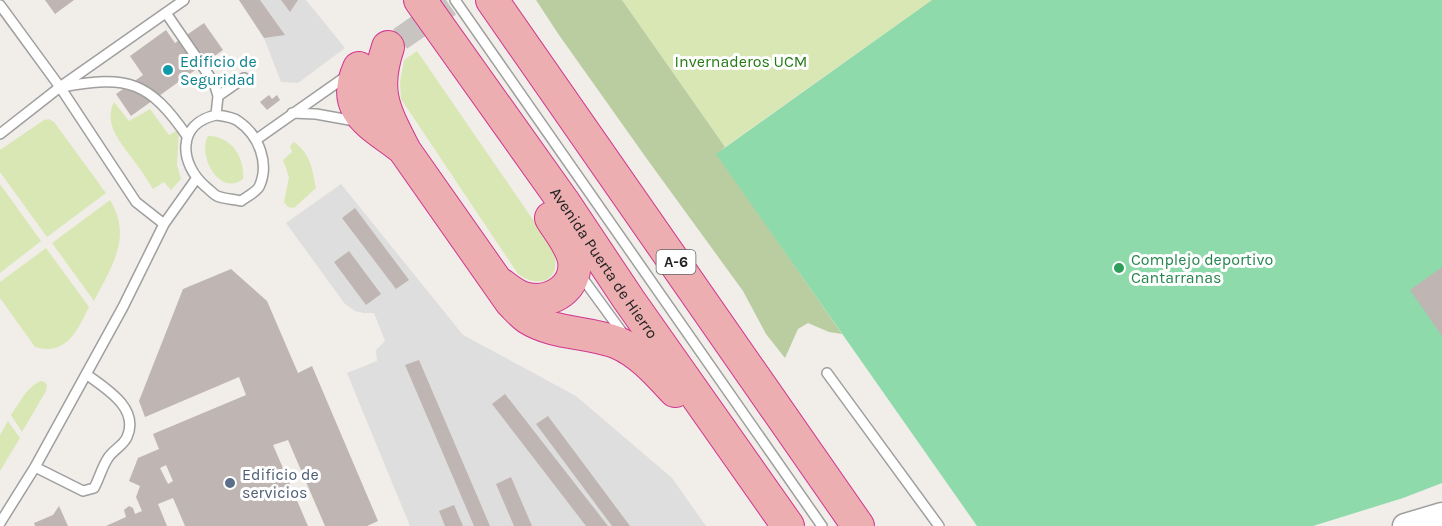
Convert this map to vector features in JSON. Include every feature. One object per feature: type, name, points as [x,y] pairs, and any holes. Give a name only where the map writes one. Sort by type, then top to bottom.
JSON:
[{"type":"highway","name":"Avenida Puerta de Hierro","points":[[420,0],[788,526]]},
{"type":"highway","name":"A-6","points":[[492,0],[858,526]]},
{"type":"highway","points":[[516,0],[608,137],[628,194]]},
{"type":"highway","points":[[394,43],[380,81],[361,84],[352,97],[355,106],[371,125],[405,151]]},
{"type":"highway","points":[[361,84],[392,125],[405,151],[493,277],[511,302],[526,317],[545,326],[610,341],[638,356],[683,398],[708,413]]},
{"type":"highway","points":[[493,277],[511,292],[535,300],[561,292],[568,286],[574,267],[572,252],[511,158],[500,132],[497,108]]},
{"type":"street","points":[[1405,526],[1442,515]]},
{"type":"lane","points":[[0,134],[60,87],[184,0]]},
{"type":"lane","points":[[455,0],[822,526]]},
{"type":"lane","points":[[0,5],[60,87],[136,202],[164,224]]},
{"type":"lane","points":[[165,13],[214,83],[218,96],[216,115]]},
{"type":"lane","points":[[218,96],[244,78]]},
{"type":"lane","points":[[60,87],[92,81],[130,84],[156,98],[170,111],[187,136]]},
{"type":"lane","points":[[256,139],[292,113],[361,84]]},
{"type":"lane","points":[[292,113],[336,117],[371,125]]},
{"type":"lane","points":[[216,115],[237,120],[256,139],[264,160],[263,174],[258,189],[241,201],[216,195],[196,178],[186,157],[187,136],[194,125],[206,117],[216,115]]},
{"type":"lane","points":[[0,523],[36,467],[123,307],[164,224],[196,178]]},
{"type":"lane","points":[[574,267],[638,356]]},
{"type":"lane","points":[[827,373],[939,526]]},
{"type":"lane","points":[[36,467],[83,491],[94,488],[109,457],[127,438],[130,426],[126,411],[115,395],[86,374]]},
{"type":"green space","points":[[536,0],[622,0],[725,147],[717,154],[842,334],[829,332],[808,323],[798,329],[785,358],[766,334],[743,291]]},
{"type":"green space","name":"Invernaderos UCM","points":[[622,0],[932,0],[725,147]]},
{"type":"green space","name":"Complejo deportivo Cantarranas","points":[[932,0],[1442,0],[1442,483],[1403,498],[1313,526],[977,526],[716,154]]},
{"type":"green space","points":[[417,51],[551,246],[556,264],[554,272],[544,281],[528,279],[518,274],[401,99],[400,82],[404,60]]},
{"type":"green space","points":[[114,102],[129,121],[150,109],[169,135],[179,129],[177,165],[181,179],[171,190],[164,182],[153,189],[121,143],[111,119]]},
{"type":"green space","points":[[49,119],[54,122],[106,193],[47,237],[0,172],[0,150],[44,120]]},
{"type":"green space","points":[[208,136],[223,140],[235,149],[242,163],[243,179],[234,183],[226,183],[213,172],[206,154],[205,144]]},
{"type":"green space","points":[[294,142],[307,157],[316,188],[294,208],[288,207],[284,202],[289,177],[283,160],[292,152],[290,146]]},
{"type":"green space","points":[[0,184],[41,241],[0,273]]},
{"type":"green space","points":[[110,200],[117,214],[120,240],[113,264],[94,301],[52,243]]},
{"type":"green space","points":[[46,248],[89,307],[70,339],[63,345],[46,349],[35,347],[0,298],[0,282]]},
{"type":"green space","points":[[41,381],[47,385],[46,391],[22,432],[11,415],[27,391]]},
{"type":"green space","points":[[8,421],[20,438],[0,471],[0,435]]},
{"type":"shaded area","points":[[239,0],[306,0],[345,48],[298,83],[281,82],[264,38]]},
{"type":"shaded area","points":[[341,184],[463,335],[576,396],[672,478],[706,526],[410,526],[347,373],[377,361],[376,350],[385,341],[374,313],[355,311],[345,304],[286,223]]},
{"type":"building","points":[[45,0],[74,0],[55,14]]},
{"type":"building","points":[[239,0],[260,0],[285,35],[264,38]]},
{"type":"building","points":[[281,0],[298,0],[290,12]]},
{"type":"building","name":"Edificio de Seguridad","points":[[204,23],[223,50],[131,116],[116,94],[143,75],[130,56],[166,30],[175,43]]},
{"type":"building","points":[[269,95],[272,99],[277,95],[280,100],[267,110],[260,102]]},
{"type":"building","points":[[355,208],[409,280],[396,289],[342,218]]},
{"type":"building","points":[[349,251],[381,294],[366,305],[334,262]]},
{"type":"building","points":[[1442,267],[1442,336],[1410,290]]},
{"type":"building","points":[[231,269],[267,301],[298,373],[312,366],[378,521],[367,526],[325,526],[288,440],[273,445],[308,526],[185,526],[173,498],[158,504],[167,526],[106,526],[126,517],[124,510],[129,506],[133,508],[135,514],[142,511],[136,497],[140,486],[129,481],[138,458],[159,449],[153,434],[246,395],[239,377],[145,417],[139,401],[183,289]],"holes":[[[166,465],[173,481],[168,484],[160,468]]]},
{"type":"building","points":[[419,360],[490,526],[474,526],[405,365]]},
{"type":"building","points":[[505,394],[608,526],[586,526],[492,404]]},
{"type":"building","points":[[548,416],[630,526],[612,526],[536,424]]},
{"type":"building","points":[[511,477],[532,526],[514,526],[496,484]]},
{"type":"building","points":[[454,505],[463,526],[445,526],[439,511]]},
{"type":"building","points":[[59,506],[68,526],[35,526],[34,523],[53,515]]},
{"type":"tunnel","points":[[400,39],[456,0]]},
{"type":"place","name":"Edificio de Seguridad","points":[[168,70]]},
{"type":"place","name":"Complejo deportivo Cantarranas","points":[[1119,268]]},
{"type":"place","name":"Edificio de servicios","points":[[230,483]]}]
